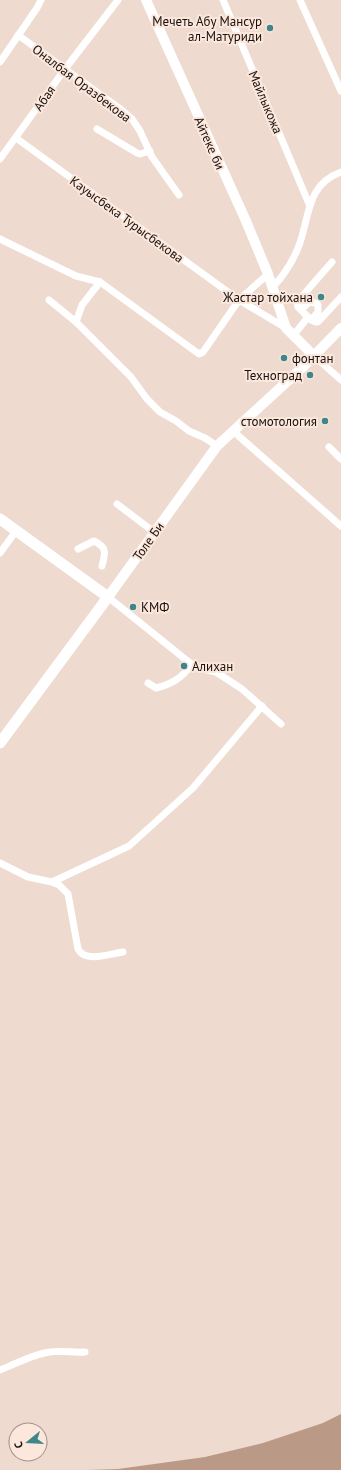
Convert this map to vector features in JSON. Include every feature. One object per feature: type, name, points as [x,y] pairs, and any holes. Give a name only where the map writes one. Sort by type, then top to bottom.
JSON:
[{"type":"main road","points":[[0,519],[108,597]]},
{"type":"main road","name":"Толе Би","points":[[0,743],[108,597]]},
{"type":"street","points":[[0,62],[41,0]]},
{"type":"street","name":"Абая","points":[[0,158],[118,0]]},
{"type":"street","name":"Айтеке би","points":[[146,0],[246,221],[268,274],[289,332]]},
{"type":"street","name":"Майлыкожа","points":[[223,0],[309,204]]},
{"type":"street","points":[[300,0],[341,91]]},
{"type":"street","name":"Оналбая Оразбекова","points":[[18,35],[132,119],[144,138],[152,157],[179,195]]},
{"type":"street","points":[[97,129],[137,153],[140,154],[150,151]]},
{"type":"street","name":"Кауысбека Турысбекова","points":[[16,138],[239,300],[289,332]]},
{"type":"street","points":[[273,287],[285,273],[298,248],[309,204],[316,190],[335,174],[341,172]]},
{"type":"street","points":[[0,239],[76,276],[100,282],[198,354],[203,352],[239,300],[268,274]]},
{"type":"street","points":[[332,262],[297,302],[298,307],[314,322],[318,322],[341,297]]},
{"type":"street","points":[[76,322],[82,305],[100,282]]},
{"type":"street","points":[[49,300],[76,322],[131,377],[147,399],[160,412],[176,421],[189,432],[205,438],[217,446]]},
{"type":"street","points":[[300,310],[308,302],[318,305],[318,312],[289,332],[316,354],[341,380]]},
{"type":"street","name":"Толе Би","points":[[108,597],[217,446],[316,354],[341,328]]},
{"type":"street","points":[[233,431],[341,526]]},
{"type":"street","points":[[329,447],[341,459]]},
{"type":"street","points":[[117,504],[154,532]]},
{"type":"street","points":[[0,553],[16,531]]},
{"type":"street","points":[[78,550],[94,541],[102,547],[105,552],[102,566]]},
{"type":"street","points":[[108,597],[197,668],[216,672],[242,689],[281,724]]},
{"type":"street","points":[[148,683],[156,688],[172,682],[184,675],[192,664]]},
{"type":"street","points":[[52,882],[128,846],[144,834],[158,819],[193,788],[262,706]]},
{"type":"street","points":[[0,864],[28,877],[59,885],[68,894],[78,949],[81,954],[92,956],[123,952]]},
{"type":"street","points":[[0,1370],[48,1352],[85,1352]]},
{"type":"shaded area","points":[[341,1414],[341,1470],[88,1470],[118,1469],[205,1457],[263,1443],[323,1423]]},
{"type":"place","name":"Мечеть Абу Мансур ал-Матуриди","points":[[270,28]]},
{"type":"place","name":"Жастар тойхана","points":[[321,297]]},
{"type":"place","name":"фонтан","points":[[284,358]]},
{"type":"place","name":"Техноград","points":[[310,375]]},
{"type":"place","name":"стомотология","points":[[325,421]]},
{"type":"place","name":"КМФ","points":[[133,607]]},
{"type":"place","name":"Алихан","points":[[184,666]]}]
